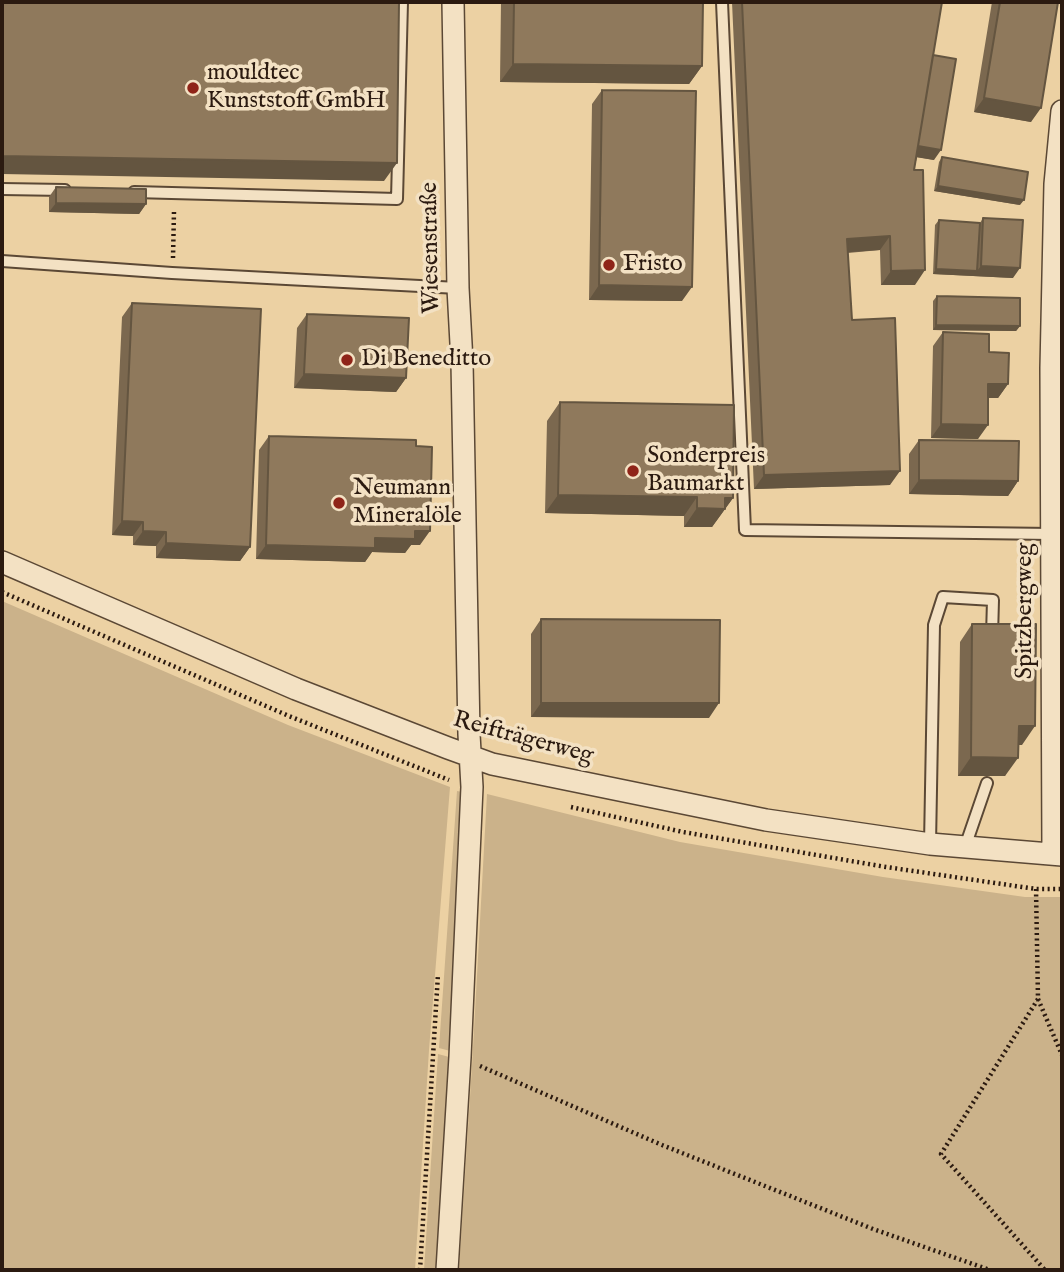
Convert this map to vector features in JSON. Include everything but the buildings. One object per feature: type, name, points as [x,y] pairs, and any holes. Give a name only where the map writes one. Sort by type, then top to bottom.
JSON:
[{"type":"street","name":"Wiesenstraße","points":[[447,1270],[461,1047],[463,784],[471,757],[453,2]]},
{"type":"street","name":"Spitzbergweg","points":[[1058,855],[1052,534],[1057,368],[1055,184],[1062,111]]},
{"type":"street","name":"Reifträgerweg","points":[[2,562],[296,689],[492,764],[766,820],[930,844],[1058,855]]},
{"type":"lane","points":[[121,192],[397,199],[402,2]]},
{"type":"lane","points":[[722,2],[745,530],[1052,534]]},
{"type":"lane","points":[[2,189],[81,191]]},
{"type":"lane","points":[[2,261],[458,288]]},
{"type":"lane","points":[[930,844],[934,625],[943,597],[993,600],[992,639]]},
{"type":"lane","points":[[965,847],[987,783]]},
{"type":"path","points":[[172,273],[174,193]]},
{"type":"path","points":[[2,592],[276,710],[463,784]]},
{"type":"path","points":[[1037,889],[1038,999],[1062,1055]]},
{"type":"path","points":[[1038,999],[941,1154],[1045,1270]]},
{"type":"path","points":[[461,1047],[662,1145],[873,1228],[989,1270]]},
{"type":"shaded area","points":[[2,601],[288,725],[450,787],[415,1270],[2,1270]]},
{"type":"shaded area","points":[[457,791],[463,792],[454,1052],[439,1048]]},
{"type":"shaded area","points":[[487,794],[680,842],[883,877],[1025,897],[1062,897],[1062,1270],[459,1270]]},
{"type":"shaded area","points":[[438,1054],[453,1058],[438,1270],[424,1270]]},
{"type":"place","name":"mouldtec Kunststoff GmbH","points":[[193,88]]},
{"type":"place","name":"Fristo","points":[[609,265]]},
{"type":"place","name":"Di Beneditto","points":[[347,360]]},
{"type":"place","name":"Sonderpreis Baumarkt","points":[[633,471]]},
{"type":"place","name":"Neumann Mineralöle","points":[[339,503]]}]
